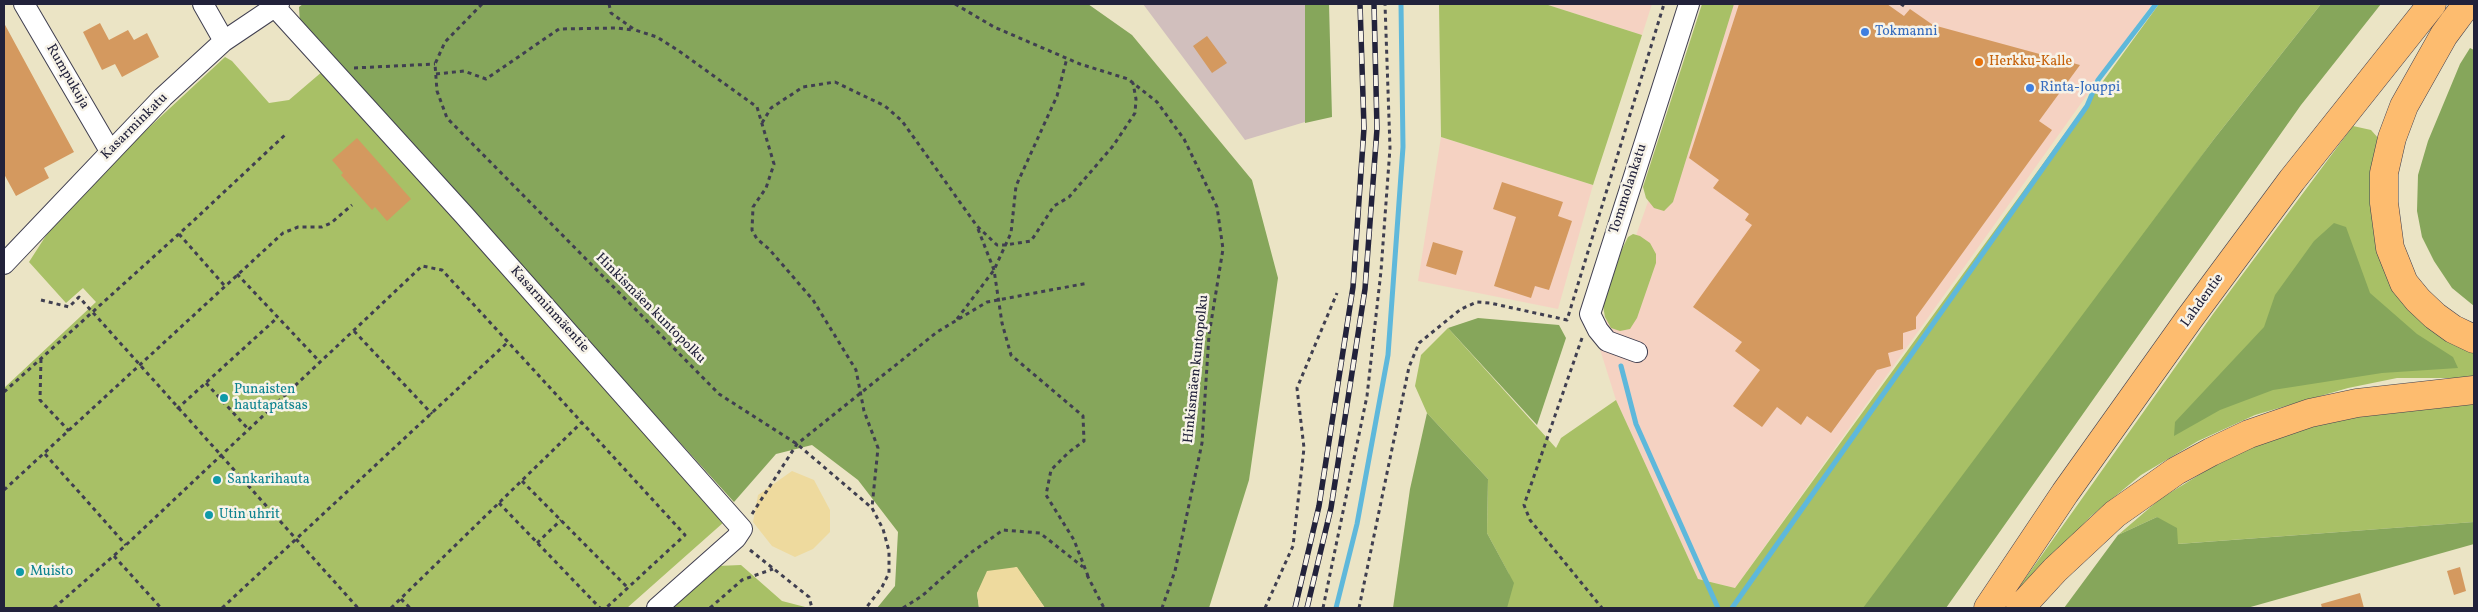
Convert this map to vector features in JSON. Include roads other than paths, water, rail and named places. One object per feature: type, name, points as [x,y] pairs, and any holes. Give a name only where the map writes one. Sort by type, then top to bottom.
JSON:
[{"type":"highway","name":"Lahdentie","points":[[1988,608],[2065,493],[2189,319],[2292,180],[2432,4]]},
{"type":"highway","points":[[2466,4],[2444,35],[2404,106],[2392,138],[2384,173],[2384,203],[2390,248],[2404,283],[2435,316],[2453,329],[2474,339]]},
{"type":"highway","points":[[2020,608],[2055,570],[2115,514],[2176,471],[2211,452],[2249,434],[2310,413],[2357,402],[2474,390]]},
{"type":"street","name":"Rumpukuja","points":[[24,4],[110,151]]},
{"type":"street","points":[[203,4],[224,41]]},
{"type":"street","name":"Tommolankatu","points":[[1637,352],[1608,342],[1598,330],[1590,314],[1689,4]]},
{"type":"street","name":"Kasarminkatu","points":[[4,264],[163,97],[224,41],[277,5]]},
{"type":"street","name":"Kasarminmäentie","points":[[277,5],[331,69],[471,223],[739,533],[657,608]]},
{"type":"waterway","points":[[1336,608],[1357,524],[1388,355],[1403,147],[1401,4]]},
{"type":"waterway","points":[[1732,608],[2087,106],[2098,80],[2156,4]]},
{"type":"waterway","points":[[1621,366],[1636,424],[1718,608]]},
{"type":"railway","points":[[1295,608],[1319,506],[1353,287],[1364,128],[1360,4]]},
{"type":"railway","points":[[1307,608],[1331,508],[1365,289],[1377,129],[1374,4]]},
{"type":"place","name":"Tokmanni","points":[[1865,32]]},
{"type":"place","name":"Herkku-Kalle","points":[[1979,62]]},
{"type":"place","name":"Rinta-Jouppi","points":[[2030,88]]},
{"type":"place","name":"Punaisten hautapatsas","points":[[224,398]]},
{"type":"place","name":"Sankarihauta","points":[[217,480]]},
{"type":"place","name":"Utin uhrit","points":[[209,515]]},
{"type":"place","name":"Muisto","points":[[20,572]]}]
